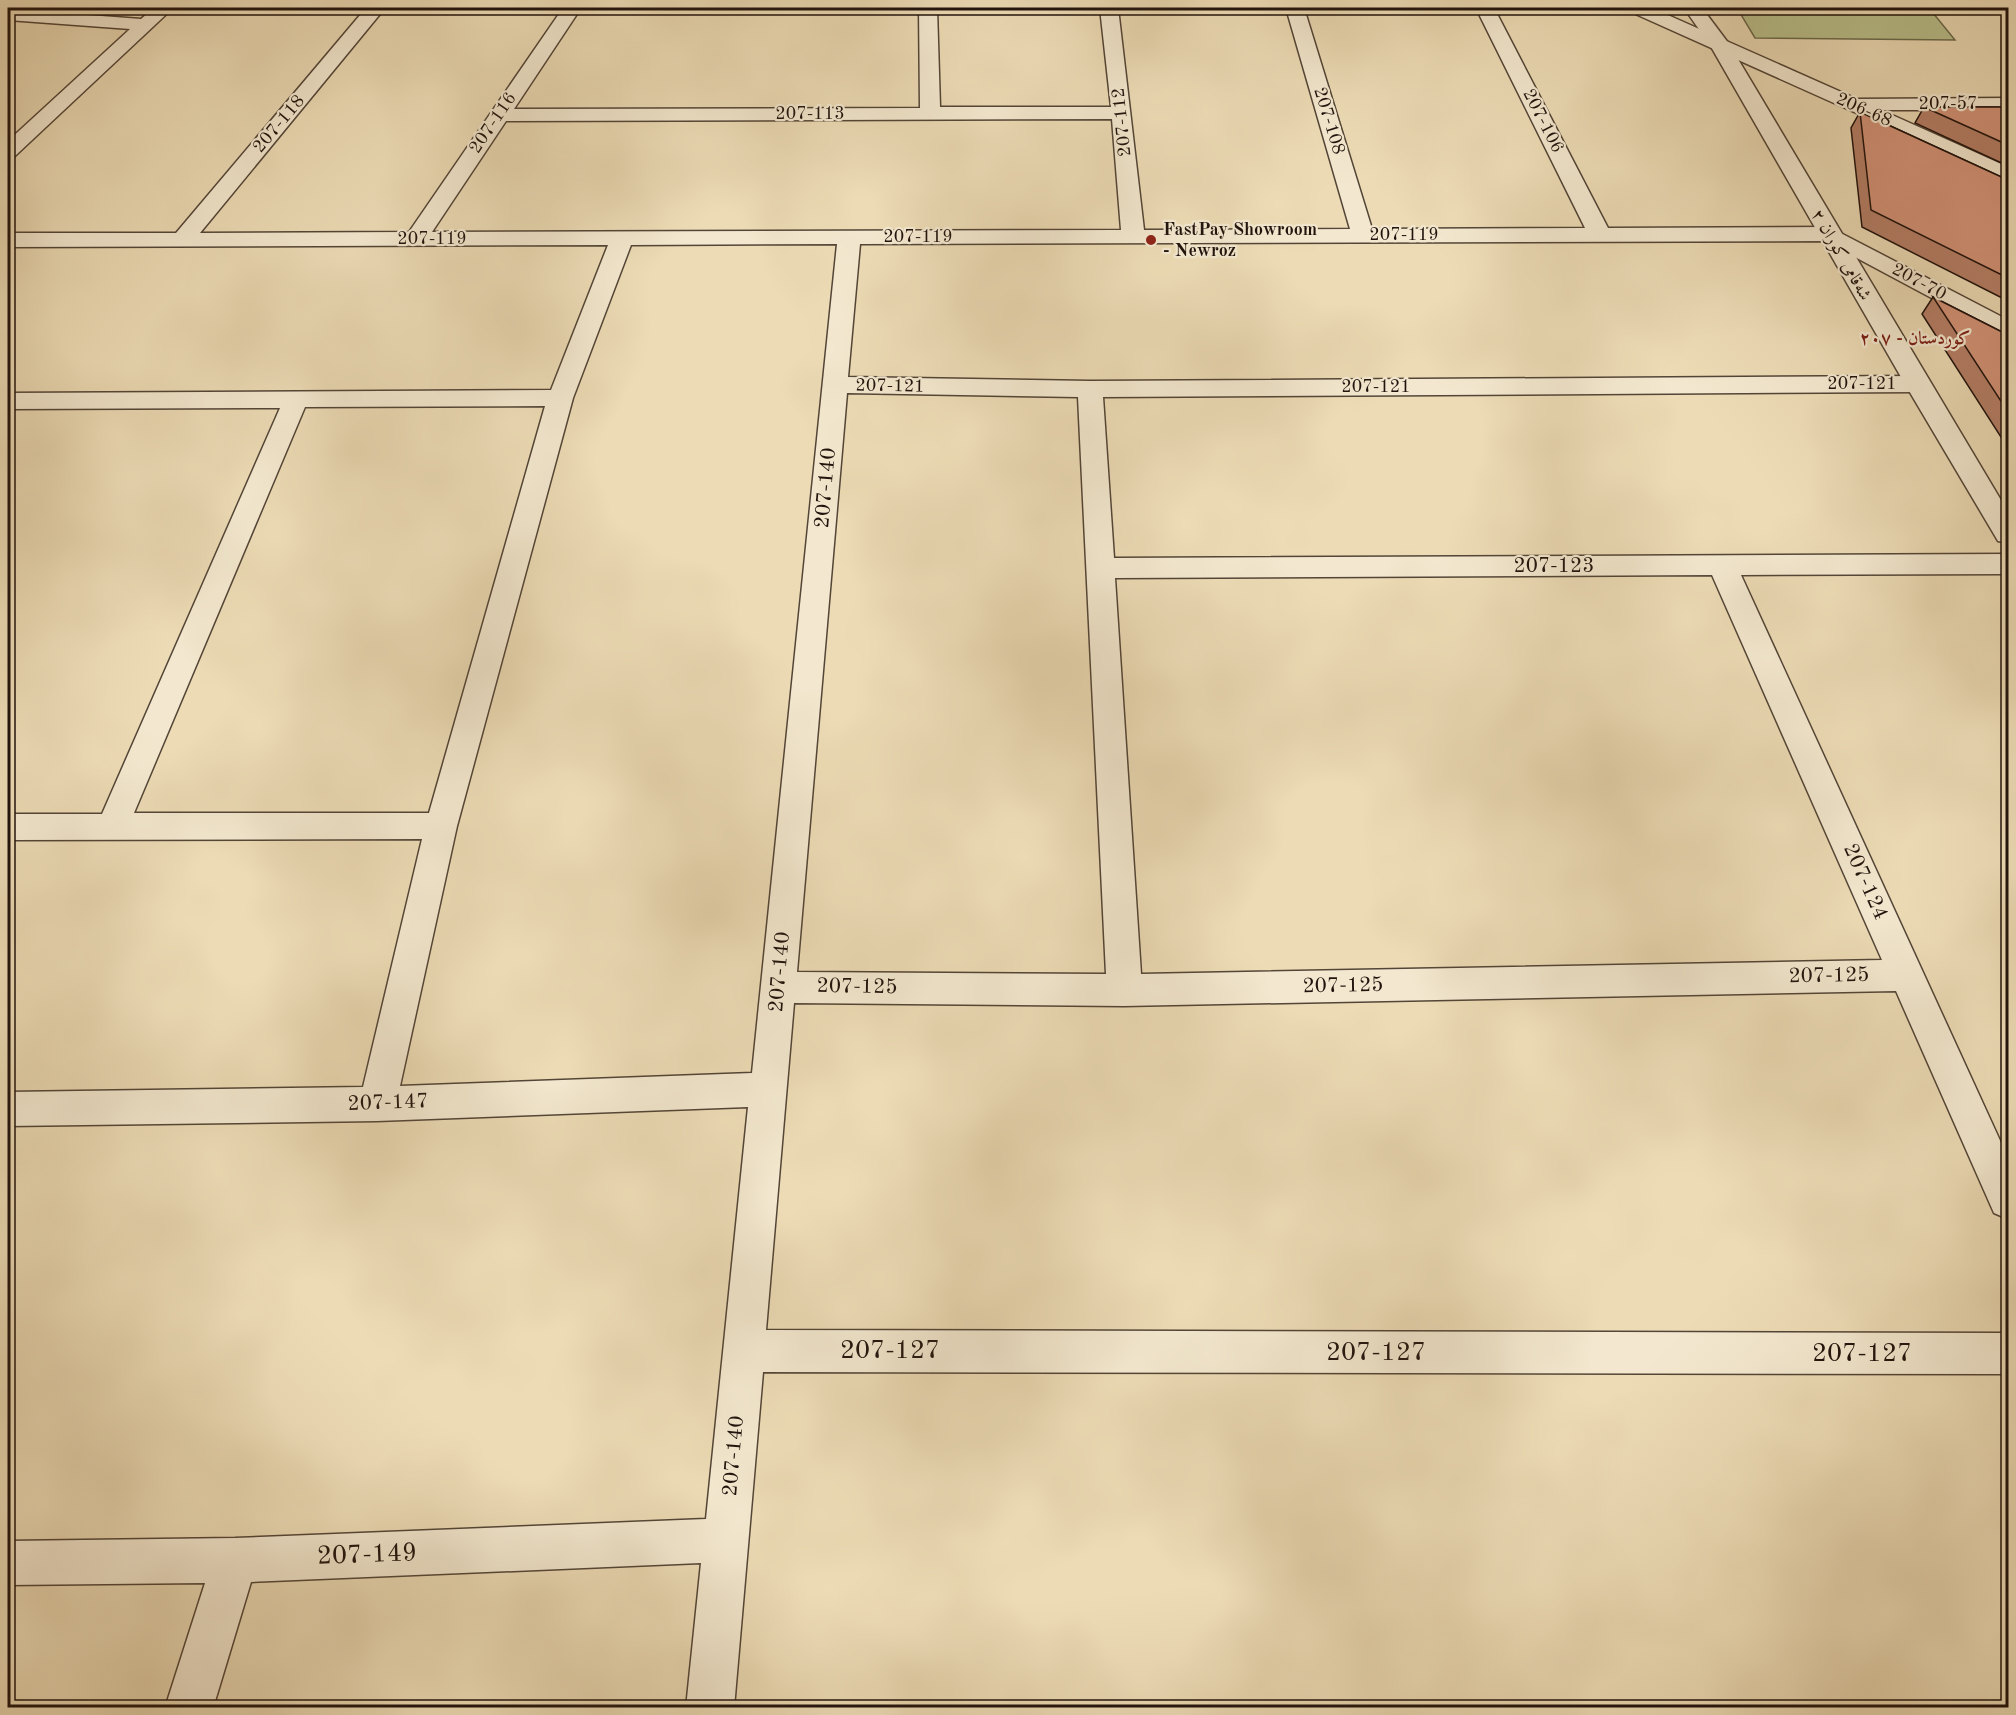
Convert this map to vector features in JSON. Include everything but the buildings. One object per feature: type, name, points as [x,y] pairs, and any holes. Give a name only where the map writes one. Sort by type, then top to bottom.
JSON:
[{"type":"street","points":[[8,152],[164,8]]},
{"type":"street","name":"207-118","points":[[182,240],[376,8]]},
{"type":"street","name":"207-116","points":[[415,240],[572,8]]},
{"type":"street","points":[[928,8],[930,114]]},
{"type":"street","name":"207-112","points":[[1109,8],[1122,113],[1133,236]]},
{"type":"street","name":"207-108","points":[[1295,8],[1363,235]]},
{"type":"street","name":"207-106","points":[[1485,8],[1600,235]]},
{"type":"street","name":"206-68","points":[[1638,8],[2008,175]]},
{"type":"street","name":"شەقامی کوران ٢","points":[[1693,8],[1719,44],[1917,384],[2008,534]]},
{"type":"street","points":[[8,14],[145,24]]},
{"type":"street","name":"207-57","points":[[1851,104],[2008,104]]},
{"type":"street","name":"207-113","points":[[498,115],[1122,113]]},
{"type":"street","name":"207-119","points":[[8,240],[1829,234]]},
{"type":"street","name":"207-70","points":[[1829,234],[2008,329]]},
{"type":"street","name":"207-140","points":[[710,1707],[849,237]]},
{"type":"street","points":[[377,1104],[441,826],[560,398],[622,239]]},
{"type":"street","name":"207-121","points":[[836,385],[1090,389],[1917,384]]},
{"type":"street","points":[[1090,389],[1124,990]]},
{"type":"street","points":[[11,405],[296,399],[560,398]]},
{"type":"street","points":[[111,827],[296,399]]},
{"type":"street","name":"207-123","points":[[1100,568],[2008,564]]},
{"type":"street","name":"207-124","points":[[1722,565],[2008,1200]]},
{"type":"street","points":[[8,827],[441,826]]},
{"type":"street","name":"207-125","points":[[778,987],[1124,990],[1907,975]]},
{"type":"street","name":"207-147","points":[[8,1109],[377,1104],[769,1089]]},
{"type":"street","name":"207-127","points":[[744,1351],[2008,1354]]},
{"type":"street","name":"207-149","points":[[8,1563],[235,1560],[726,1540]]},
{"type":"street","points":[[189,1707],[235,1560]]},
{"type":"green space","points":[[1737,8],[1929,8],[1955,40],[1755,38]]},
{"type":"place","name":"FastPay Showroom - Newroz","points":[[1151,240]]},
{"type":"district","name":"کوردستان - ٢٠٧","points":[[1915,339]]}]
